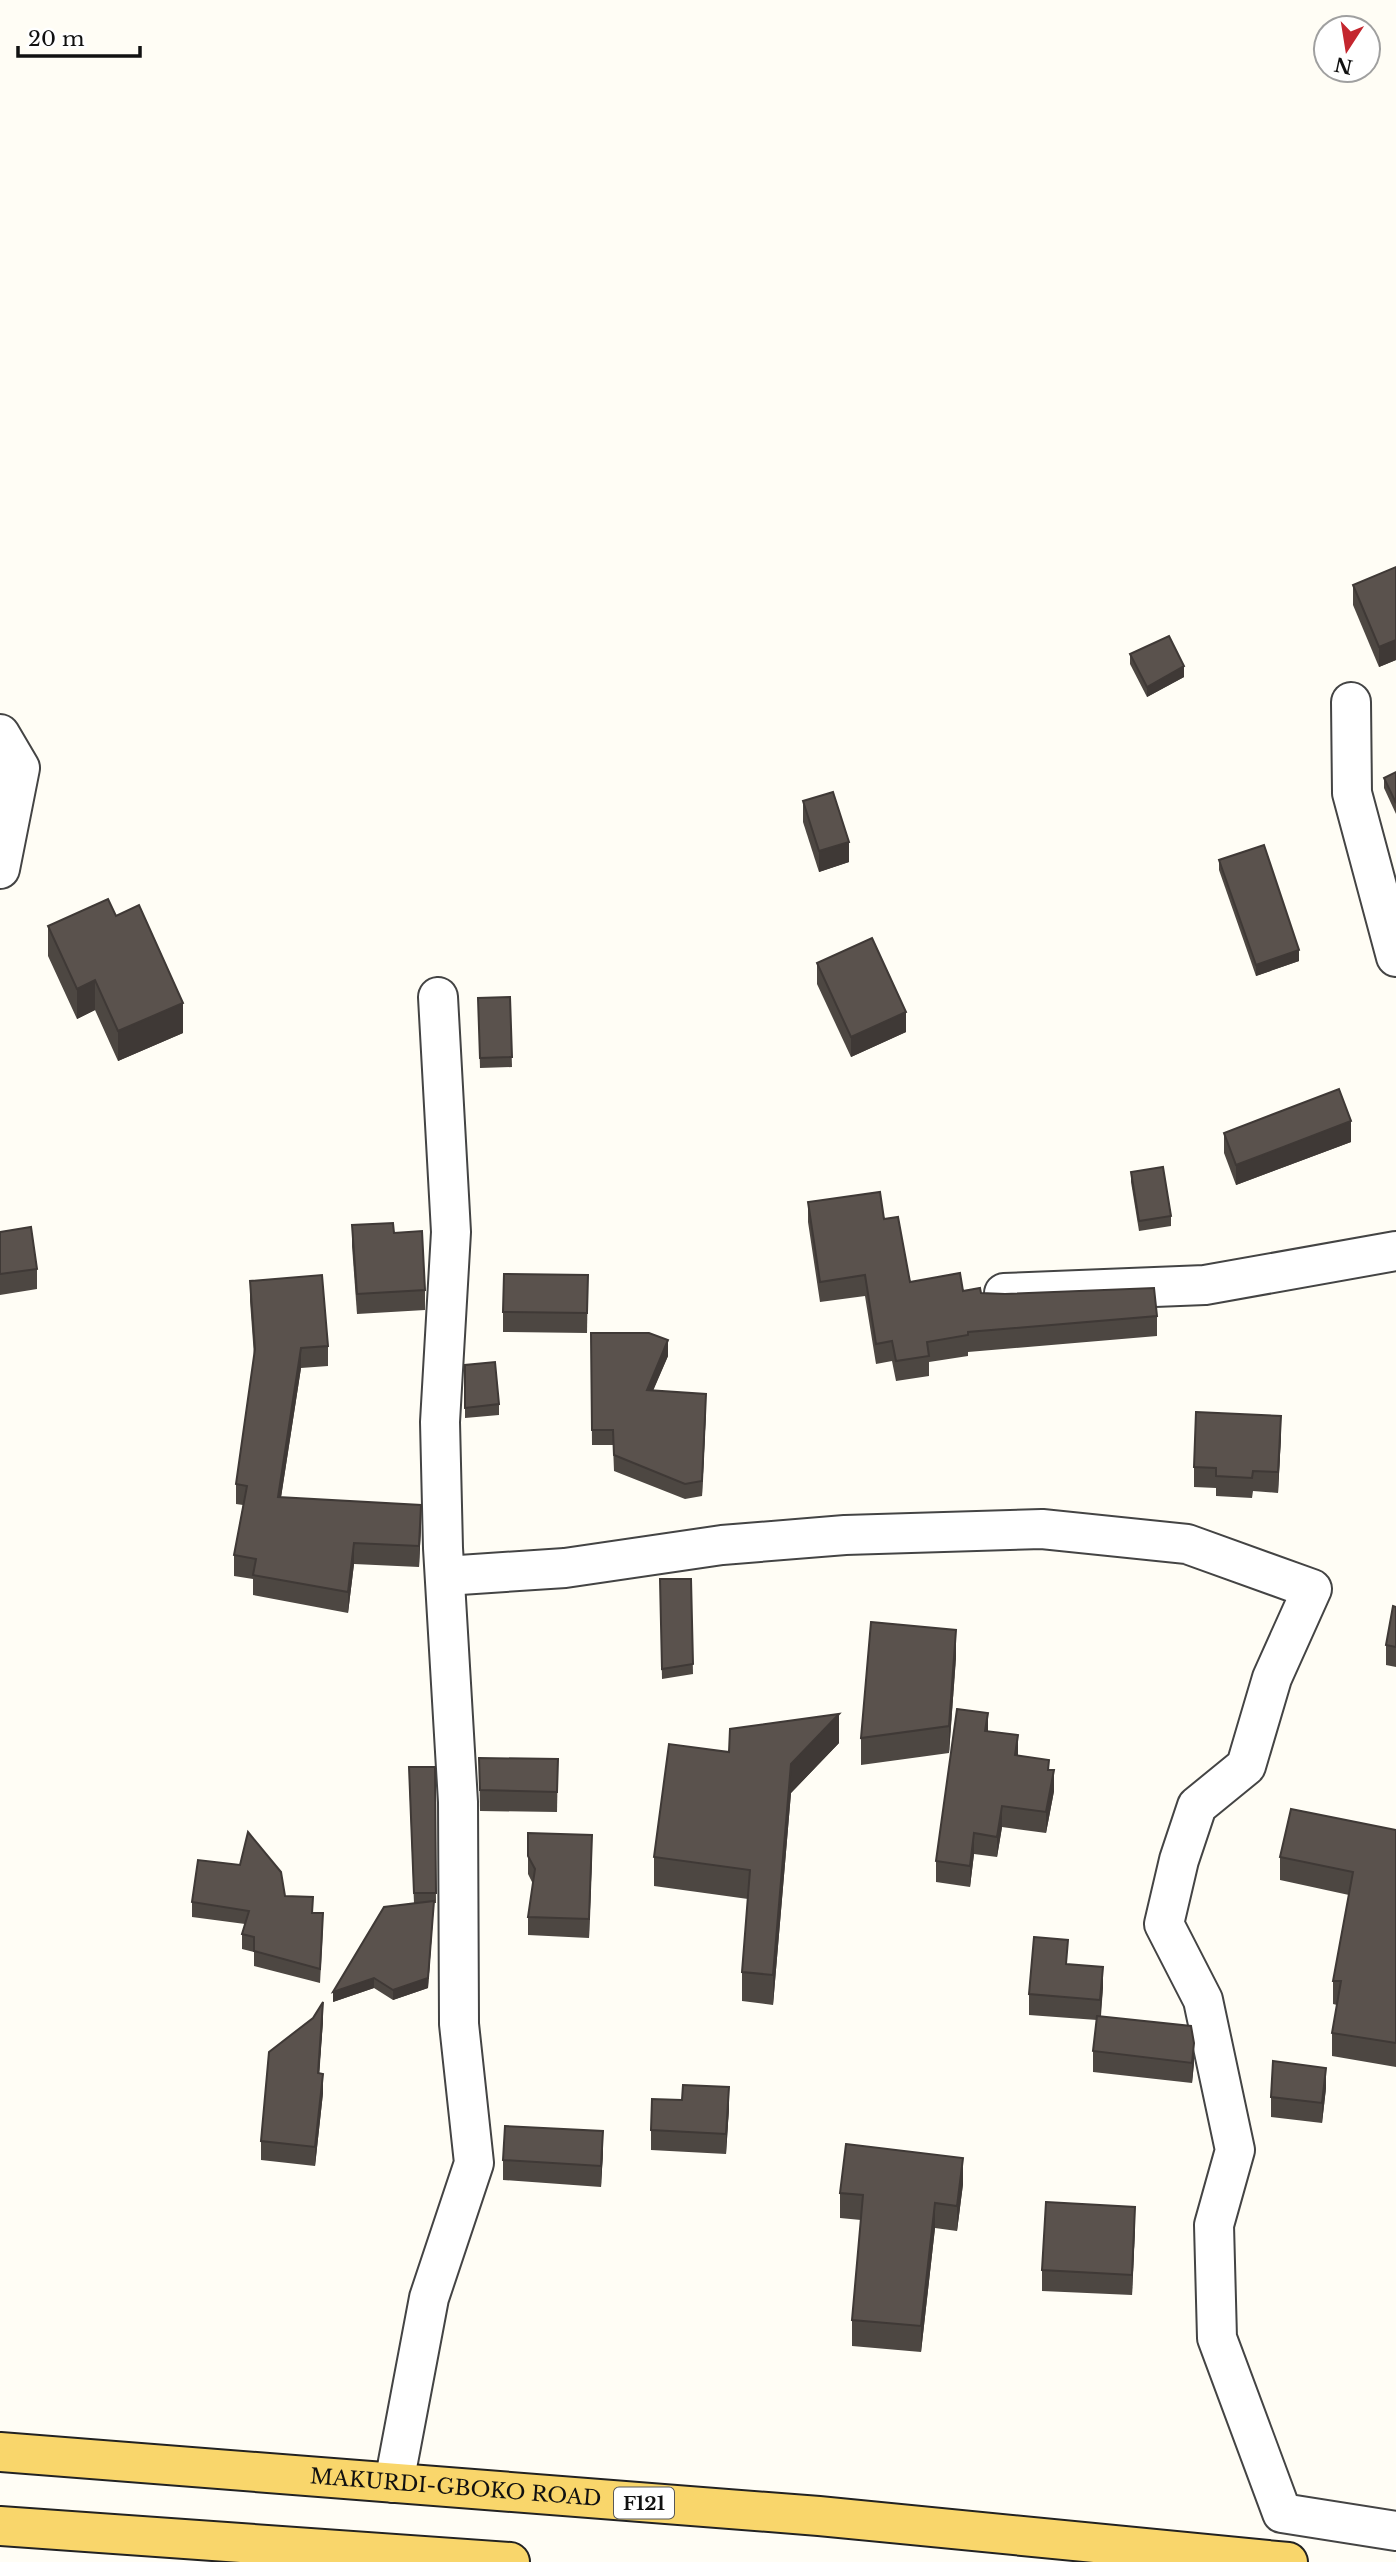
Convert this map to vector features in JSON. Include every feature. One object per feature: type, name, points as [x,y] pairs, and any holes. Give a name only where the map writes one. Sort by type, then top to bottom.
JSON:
[{"type":"main road","name":"MAKURDI-GBOKO ROAD","points":[[0,2452],[819,2516],[1288,2562]]},
{"type":"main road","points":[[0,2526],[510,2562]]},
{"type":"street","points":[[1351,702],[1353,793],[1396,957]]},
{"type":"street","points":[[0,734],[20,768],[0,869]]},
{"type":"street","points":[[394,2483],[429,2298],[474,2163],[459,2024],[458,1802],[445,1576],[440,1422],[451,1232],[438,997]]},
{"type":"street","points":[[1004,1293],[1205,1285],[1396,1251]]},
{"type":"street","points":[[445,1576],[565,1568],[722,1545],[845,1535],[1041,1529],[1187,1544],[1312,1589],[1272,1678],[1246,1766],[1197,1806],[1179,1860],[1164,1924],[1203,2000],[1220,2069],[1235,2150],[1214,2225],[1217,2338],[1282,2513],[1396,2531]]},
{"type":"building","points":[[1396,567],[1396,640],[1379,647],[1353,585]]},
{"type":"building","points":[[1169,636],[1184,666],[1147,687],[1130,654]]},
{"type":"building","points":[[1396,772],[1396,803],[1384,778]]},
{"type":"building","points":[[833,792],[849,842],[819,851],[803,801]]},
{"type":"building","points":[[1264,845],[1299,950],[1256,965],[1219,860]]},
{"type":"building","points":[[108,899],[116,916],[139,905],[183,1003],[118,1031],[95,980],[77,989],[48,926]]},
{"type":"building","points":[[872,938],[906,1012],[851,1037],[817,963]]},
{"type":"building","points":[[510,997],[512,1057],[480,1058],[478,998]]},
{"type":"building","points":[[1339,1089],[1351,1121],[1236,1165],[1224,1133]]},
{"type":"building","points":[[1163,1167],[1171,1216],[1139,1221],[1131,1172]]},
{"type":"building","points":[[880,1192],[884,1219],[898,1217],[910,1282],[960,1273],[963,1291],[980,1288],[981,1293],[1154,1288],[1157,1316],[968,1332],[968,1335],[927,1342],[929,1356],[896,1361],[892,1341],[876,1344],[865,1275],[820,1282],[808,1202]]},
{"type":"building","points":[[393,1223],[394,1233],[422,1231],[425,1290],[357,1294],[352,1225]]},
{"type":"building","points":[[31,1227],[37,1269],[0,1274],[0,1232]]},
{"type":"building","points":[[504,1274],[588,1275],[587,1313],[503,1312]]},
{"type":"building","points":[[322,1275],[328,1346],[301,1348],[278,1497],[421,1505],[419,1546],[354,1543],[348,1592],[253,1575],[256,1559],[234,1555],[247,1486],[236,1484],[255,1349],[250,1281]]},
{"type":"building","points":[[591,1333],[649,1333],[668,1340],[647,1390],[706,1394],[702,1481],[685,1484],[614,1455],[613,1430],[592,1430]]},
{"type":"building","points":[[495,1362],[499,1404],[465,1408],[465,1365]]},
{"type":"building","points":[[1196,1412],[1281,1416],[1278,1472],[1253,1471],[1252,1478],[1216,1476],[1216,1468],[1194,1467]]},
{"type":"building","points":[[660,1579],[691,1579],[693,1664],[662,1669]]},
{"type":"building","points":[[1393,1606],[1396,1607],[1396,1647],[1386,1645]]},
{"type":"building","points":[[871,1622],[956,1630],[949,1726],[861,1738]]},
{"type":"building","points":[[957,1709],[988,1713],[985,1731],[1018,1735],[1015,1755],[1049,1760],[1048,1770],[1054,1770],[1046,1812],[1002,1806],[997,1837],[974,1833],[970,1866],[936,1861]]},
{"type":"building","points":[[839,1714],[791,1764],[773,1975],[742,1972],[750,1870],[654,1857],[669,1744],[729,1752],[730,1729]]},
{"type":"building","points":[[479,1758],[558,1759],[557,1792],[480,1790]]},
{"type":"building","points":[[409,1767],[435,1767],[436,1893],[414,1893]]},
{"type":"building","points":[[1291,1809],[1396,1830],[1396,2043],[1332,2033],[1341,1981],[1333,1981],[1353,1872],[1280,1857]]},
{"type":"building","points":[[248,1832],[281,1872],[285,1896],[313,1897],[312,1913],[323,1913],[320,1969],[254,1951],[254,1937],[242,1934],[249,1911],[192,1902],[198,1860],[240,1865]]},
{"type":"building","points":[[528,1833],[592,1835],[589,1919],[528,1917],[535,1869],[528,1856]]},
{"type":"building","points":[[434,1901],[428,1978],[393,1990],[374,1978],[333,1992],[384,1907]]},
{"type":"building","points":[[1034,1937],[1068,1940],[1066,1964],[1103,1967],[1100,2000],[1029,1994]]},
{"type":"building","points":[[323,2002],[318,2073],[323,2074],[315,2147],[261,2141],[269,2052],[313,2018]]},
{"type":"building","points":[[1097,2016],[1191,2026],[1194,2043],[1192,2063],[1093,2051]]},
{"type":"building","points":[[1273,2061],[1326,2068],[1322,2103],[1271,2097]]},
{"type":"building","points":[[683,2085],[729,2087],[726,2134],[651,2130],[652,2099],[682,2100]]},
{"type":"building","points":[[505,2126],[603,2131],[601,2166],[503,2160]]},
{"type":"building","points":[[846,2144],[963,2158],[957,2206],[935,2203],[921,2326],[852,2320],[863,2195],[840,2193]]},
{"type":"building","points":[[1046,2202],[1135,2207],[1132,2275],[1042,2270]]}]
